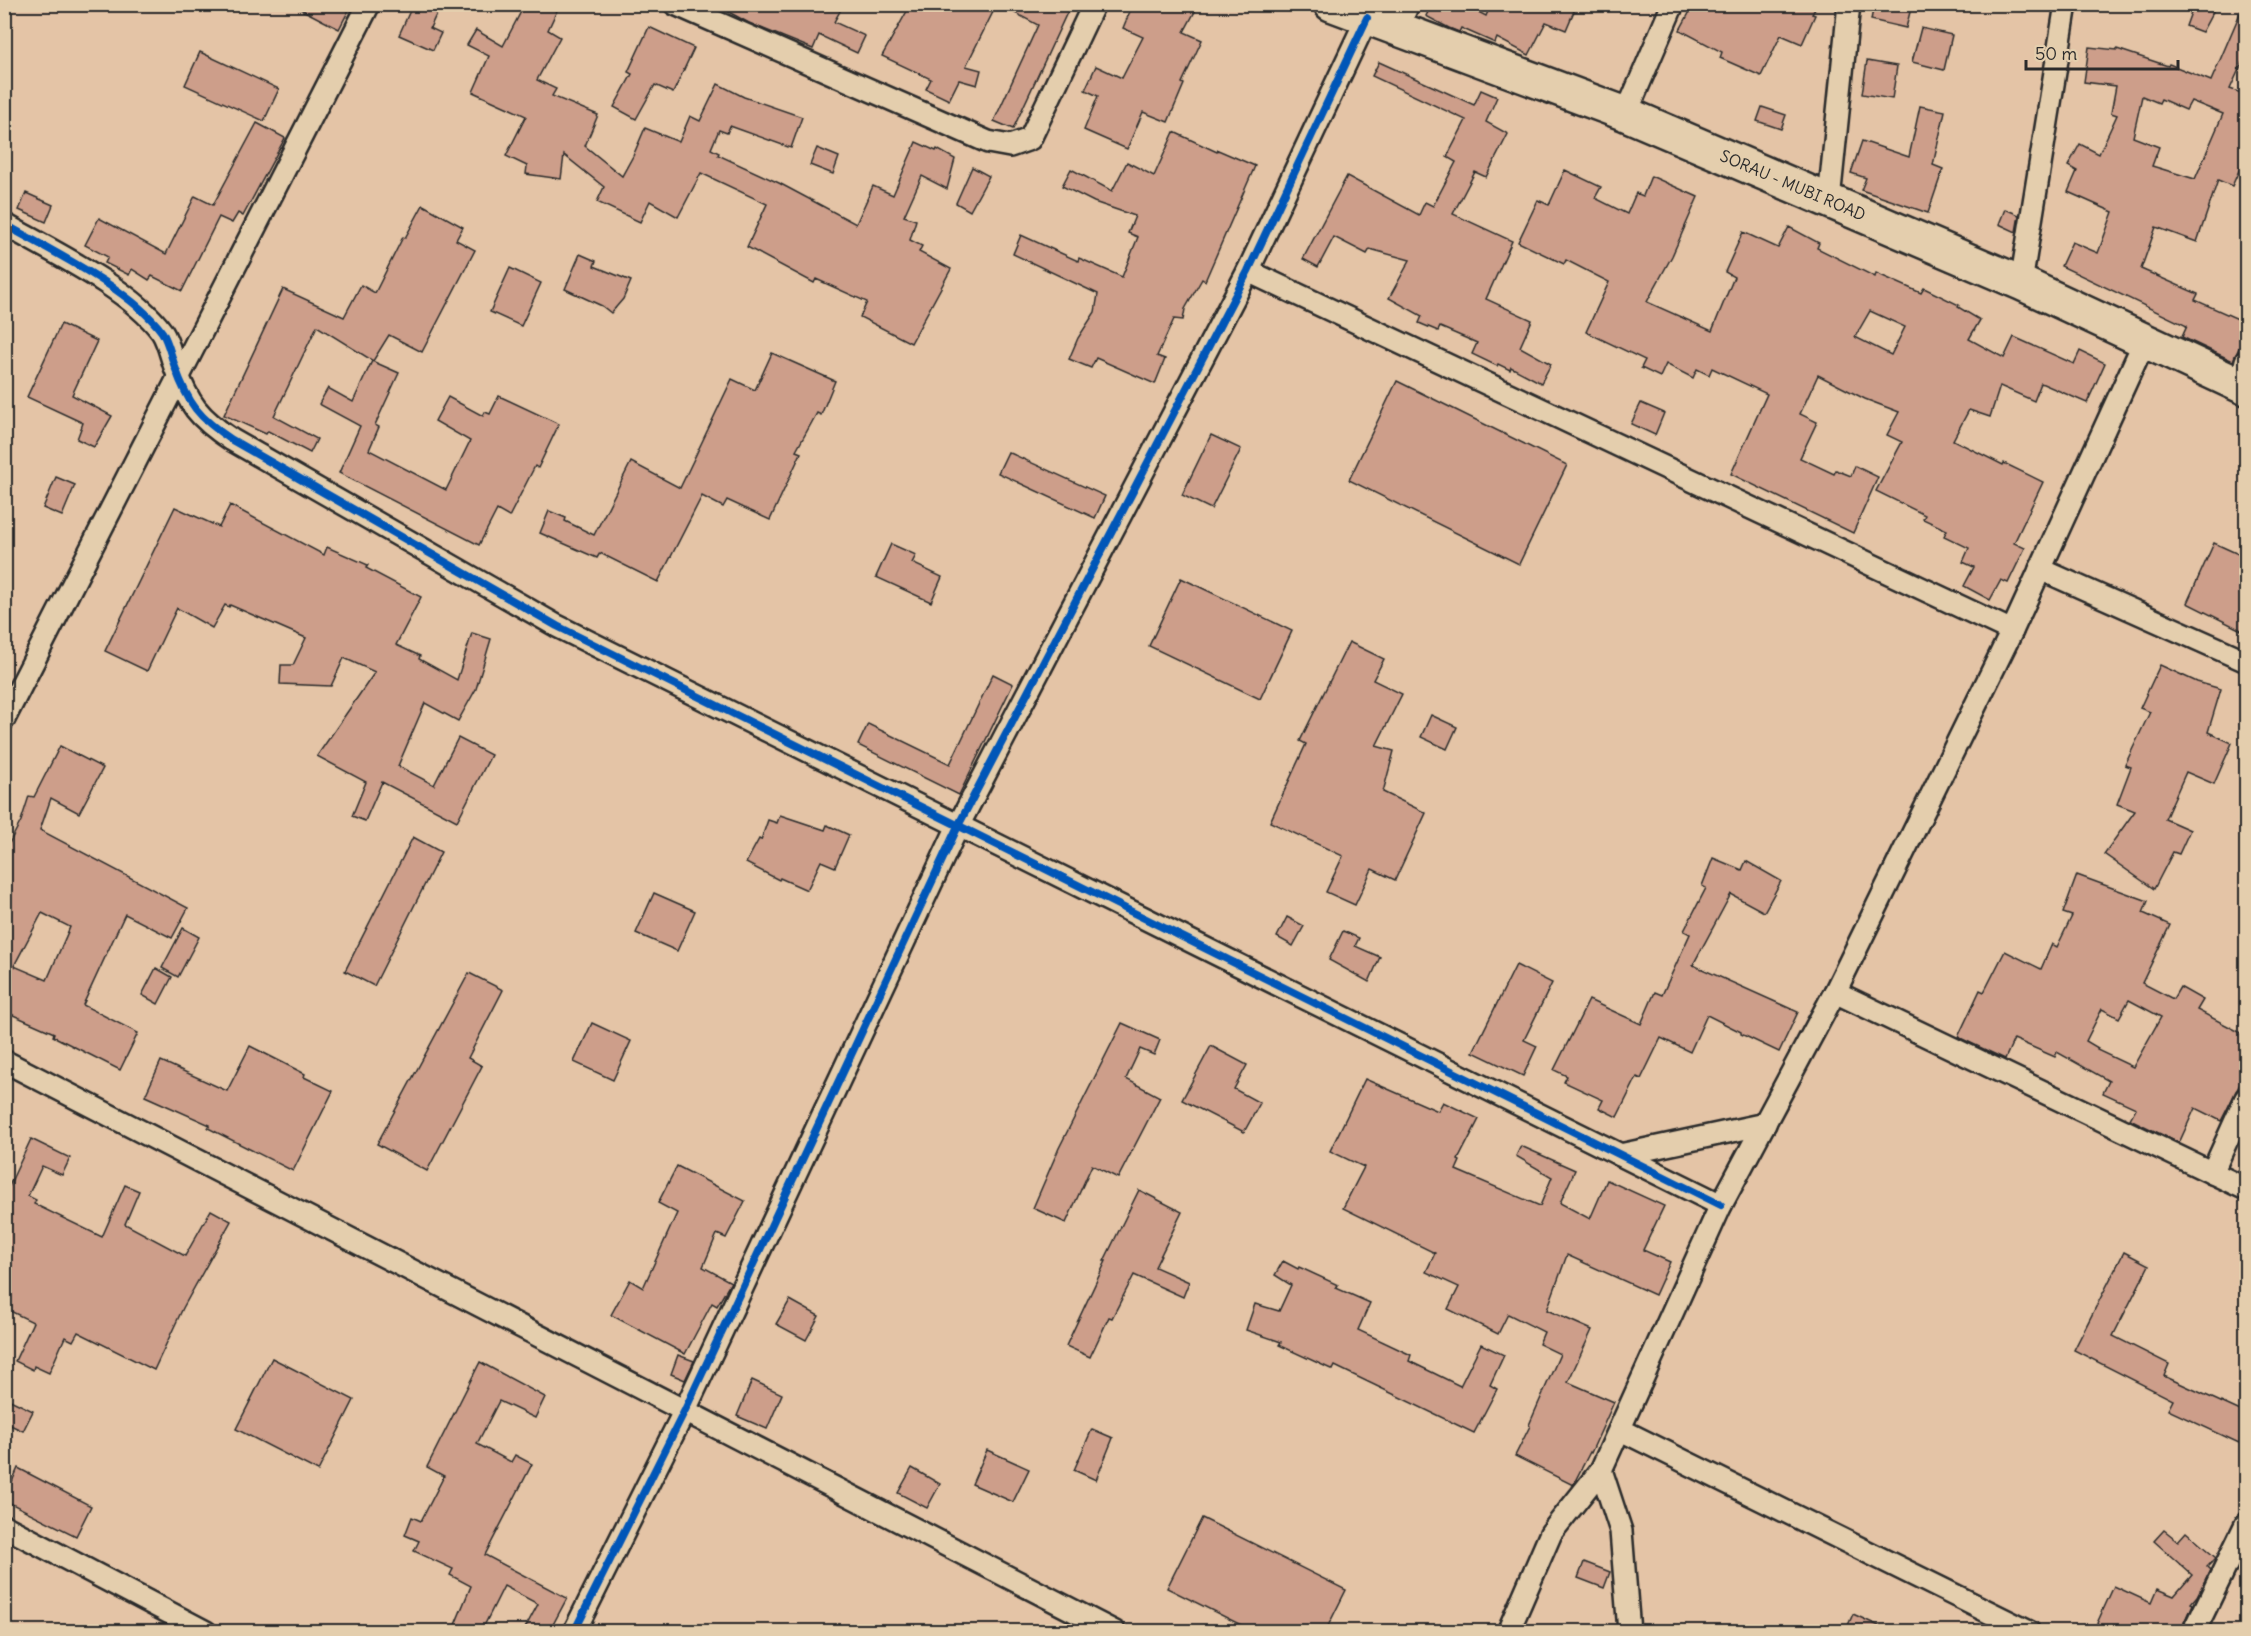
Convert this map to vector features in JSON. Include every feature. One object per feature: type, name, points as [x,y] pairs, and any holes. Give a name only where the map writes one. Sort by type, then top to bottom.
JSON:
[{"type":"main road","name":"SORAU - MUBI ROAD","points":[[1331,4],[1367,18],[1402,16],[2021,283],[2145,340],[2244,378]]},
{"type":"street","points":[[4,719],[369,4]]},
{"type":"street","points":[[675,4],[988,142],[1010,146],[1030,139],[1094,4]]},
{"type":"street","points":[[1626,114],[1673,4]]},
{"type":"street","points":[[1829,200],[1849,4]]},
{"type":"street","points":[[2021,283],[2066,4]]},
{"type":"street","points":[[574,1632],[685,1410],[958,826],[1248,271],[1367,18]]},
{"type":"street","points":[[4,224],[104,282],[136,306],[163,333],[178,377],[194,409],[214,428],[557,626],[1721,1205]]},
{"type":"street","points":[[1248,271],[2012,631]]},
{"type":"street","points":[[1508,1632],[1551,1533],[1601,1470],[1621,1430],[1721,1205],[1835,992],[2012,631],[2145,340]]},
{"type":"street","points":[[2040,569],[2247,661]]},
{"type":"street","points":[[1835,992],[2247,1189]]},
{"type":"street","points":[[4,1061],[1115,1632]]},
{"type":"street","points":[[2212,1173],[2247,1098]]},
{"type":"street","points":[[1620,1155],[1765,1124]]},
{"type":"street","points":[[1621,1430],[2029,1632]]},
{"type":"street","points":[[1601,1470],[1621,1531],[1629,1632]]},
{"type":"street","points":[[2194,1632],[2247,1524]]},
{"type":"street","points":[[4,1526],[206,1632]]},
{"type":"building","points":[[291,4],[352,4],[339,29]]},
{"type":"building","points":[[413,4],[441,4],[430,28],[441,33],[433,50],[399,35]]},
{"type":"building","points":[[525,4],[560,4],[548,30],[560,37],[537,80],[556,89],[552,96],[598,115],[585,146],[622,176],[645,128],[679,142],[690,116],[700,121],[718,84],[744,97],[802,117],[791,148],[730,126],[727,133],[719,130],[711,149],[719,153],[718,155],[779,183],[856,224],[873,186],[893,195],[916,142],[936,151],[937,149],[955,159],[947,189],[922,176],[904,216],[916,220],[910,240],[922,246],[919,252],[951,269],[911,343],[860,317],[867,302],[816,279],[814,283],[747,247],[767,204],[701,173],[678,217],[650,201],[640,222],[597,202],[604,187],[564,155],[561,179],[526,174],[527,166],[506,156],[526,116],[473,92],[489,56],[467,45],[476,30],[503,46]]},
{"type":"building","points":[[714,4],[844,4],[834,22],[865,36],[857,53],[819,35],[813,49],[749,23]]},
{"type":"building","points":[[911,4],[997,4],[966,66],[981,70],[977,85],[959,80],[949,100],[926,89],[931,79],[882,56]]},
{"type":"building","points":[[998,4],[1071,4],[1013,129],[994,121],[1038,25]]},
{"type":"building","points":[[1133,4],[1199,4],[1184,32],[1202,40],[1182,83],[1184,84],[1168,122],[1143,112],[1127,149],[1084,130],[1098,96],[1085,90],[1096,66],[1122,78],[1143,37],[1123,28]]},
{"type":"building","points":[[1432,4],[1463,4],[1486,16],[1491,4],[1577,4],[1566,30],[1546,22],[1529,55],[1497,38],[1495,43],[1461,28],[1459,32],[1426,16]]},
{"type":"building","points":[[1694,4],[1818,4],[1812,14],[1815,15],[1802,44],[1781,35],[1761,76],[1720,58],[1722,52],[1680,30]]},
{"type":"building","points":[[1874,4],[1912,4],[1906,28],[1871,20]]},
{"type":"building","points":[[2194,4],[2217,4],[2202,32],[2186,26]]},
{"type":"building","points":[[2244,4],[2247,4],[2247,52],[2230,89],[2247,95],[2247,166],[2242,164],[2232,186],[2218,180],[2197,242],[2156,227],[2141,269],[2198,294],[2195,300],[2247,323],[2247,330],[2233,361],[2182,337],[2187,326],[2061,266],[2072,242],[2098,253],[2113,212],[2068,192],[2077,171],[2068,166],[2080,144],[2099,154],[2117,115],[2111,113],[2116,86],[2084,82],[2089,47],[2117,49],[2168,66],[2169,64],[2211,81]],"holes":[[[2142,96],[2159,103],[2161,99],[2186,110],[2191,101],[2223,114],[2195,179],[2152,166],[2159,147],[2133,137]]]},
{"type":"building","points":[[649,27],[694,48],[673,93],[655,85],[636,119],[614,107],[632,74],[628,72]]},
{"type":"building","points":[[1921,28],[1952,35],[1944,70],[1912,62]]},
{"type":"building","points":[[200,52],[279,89],[264,121],[185,85]]},
{"type":"building","points":[[1867,61],[1897,66],[1892,99],[1862,94]]},
{"type":"building","points":[[1379,62],[1474,105],[1481,90],[1497,97],[1486,122],[1508,134],[1486,177],[1475,172],[1453,214],[1512,241],[1486,299],[1532,320],[1520,347],[1551,364],[1541,383],[1511,367],[1510,370],[1498,364],[1497,366],[1472,354],[1477,343],[1440,327],[1438,331],[1419,323],[1422,316],[1389,298],[1410,260],[1370,249],[1367,254],[1334,237],[1318,267],[1303,259],[1347,176],[1419,215],[1425,202],[1433,206],[1456,162],[1447,157],[1466,120],[1372,76]]},
{"type":"building","points":[[1920,106],[1945,111],[1933,165],[1943,169],[1928,213],[1861,190],[1866,178],[1851,173],[1862,141],[1909,157]]},
{"type":"building","points":[[1762,107],[1786,115],[1781,129],[1757,121]]},
{"type":"building","points":[[257,123],[285,138],[243,216],[238,213],[232,223],[219,217],[182,291],[152,276],[149,280],[132,269],[129,275],[105,263],[108,257],[85,245],[99,218],[166,254],[195,196],[213,205]]},
{"type":"building","points":[[1174,132],[1255,166],[1205,281],[1202,279],[1185,309],[1183,320],[1174,319],[1157,356],[1165,359],[1155,384],[1096,358],[1091,368],[1069,359],[1078,338],[1095,312],[1098,294],[1013,254],[1021,235],[1078,261],[1079,258],[1122,277],[1138,237],[1128,233],[1135,216],[1094,202],[1062,186],[1071,169],[1112,191],[1127,162],[1154,176]]},
{"type":"building","points":[[817,148],[839,157],[833,174],[810,165]]},
{"type":"building","points":[[972,167],[989,176],[970,211],[956,203]]},
{"type":"building","points":[[1565,170],[1601,187],[1595,198],[1627,214],[1636,193],[1643,196],[1651,176],[1698,197],[1672,256],[1647,302],[1712,331],[1734,277],[1725,272],[1743,232],[1778,248],[1789,227],[1819,243],[1817,248],[1875,277],[1876,273],[1921,293],[1924,288],[1959,305],[1958,307],[1980,320],[1969,339],[2004,358],[2014,337],[2074,364],[2080,351],[2105,363],[2087,403],[2041,383],[2034,401],[2000,386],[1990,417],[1969,410],[1953,440],[2043,482],[2014,543],[2025,548],[2008,583],[2001,580],[1990,600],[1964,586],[1974,567],[1963,562],[1969,548],[1944,536],[1947,530],[1923,519],[1925,515],[1876,491],[1902,442],[1887,435],[1899,412],[1865,399],[1818,375],[1800,414],[1817,422],[1800,458],[1834,474],[1836,470],[1851,476],[1855,466],[1878,477],[1853,533],[1731,474],[1767,394],[1712,368],[1709,375],[1697,369],[1693,378],[1666,364],[1660,377],[1641,368],[1645,360],[1586,332],[1609,282],[1566,260],[1564,264],[1518,242],[1538,200],[1549,205]],"holes":[[[1870,311],[1905,327],[1891,355],[1855,337]]]},
{"type":"building","points":[[26,193],[53,205],[46,222],[19,210]]},
{"type":"building","points":[[423,205],[463,227],[456,240],[475,250],[422,352],[389,335],[373,361],[317,326],[274,416],[317,439],[310,453],[268,431],[266,434],[224,415],[283,289],[344,317],[361,285],[375,293],[403,237],[405,238]]},
{"type":"building","points":[[2005,209],[2019,215],[2016,232],[1999,224]]},
{"type":"building","points":[[580,254],[596,261],[594,266],[631,281],[623,299],[611,313],[602,306],[565,289]]},
{"type":"building","points":[[510,268],[541,283],[521,326],[490,312]]},
{"type":"building","points":[[61,324],[97,341],[72,395],[112,416],[94,447],[77,439],[83,423],[27,397]]},
{"type":"building","points":[[772,353],[835,381],[821,415],[817,413],[796,451],[801,453],[770,520],[727,500],[723,507],[702,496],[658,582],[600,553],[597,558],[540,533],[549,511],[566,518],[565,521],[594,535],[631,462],[680,488],[732,379],[755,390]]},
{"type":"building","points":[[372,361],[399,373],[375,425],[379,427],[369,450],[446,490],[470,441],[435,421],[448,397],[483,416],[485,412],[490,414],[499,396],[559,424],[538,468],[535,466],[509,517],[497,510],[479,545],[339,473],[360,426],[319,404],[328,388],[353,402]]},
{"type":"building","points":[[1397,381],[1567,465],[1519,564],[1349,480]]},
{"type":"building","points":[[1641,403],[1664,413],[1655,435],[1631,424]]},
{"type":"building","points":[[1211,435],[1241,449],[1211,509],[1182,495]]},
{"type":"building","points":[[1008,452],[1105,496],[1095,518],[998,473]]},
{"type":"building","points":[[56,477],[75,485],[62,516],[43,508]]},
{"type":"building","points":[[230,505],[324,555],[327,547],[368,565],[366,568],[421,597],[396,645],[420,656],[419,659],[457,680],[472,633],[491,639],[476,689],[458,721],[425,703],[398,766],[434,785],[458,738],[491,755],[457,821],[382,782],[365,821],[352,816],[366,782],[317,756],[375,672],[344,658],[331,686],[280,684],[281,665],[293,665],[306,638],[230,605],[229,607],[225,605],[212,628],[177,608],[147,671],[105,651],[175,507],[219,527]]},
{"type":"building","points":[[2214,543],[2247,558],[2247,633],[2187,603]]},
{"type":"building","points":[[891,544],[916,555],[912,563],[942,577],[931,602],[876,577]]},
{"type":"building","points":[[1181,578],[1292,631],[1260,699],[1149,646]]},
{"type":"building","points":[[1349,642],[1384,659],[1373,680],[1402,694],[1376,746],[1394,751],[1383,792],[1426,813],[1395,880],[1372,869],[1355,905],[1326,892],[1343,856],[1270,822],[1306,744],[1300,741]]},
{"type":"building","points":[[2160,665],[2197,682],[2221,689],[2208,732],[2232,743],[2214,784],[2186,772],[2165,819],[2190,830],[2179,854],[2173,852],[2154,889],[2104,854],[2135,811],[2117,804],[2131,767],[2125,765],[2150,712],[2140,708]]},
{"type":"building","points":[[993,674],[1013,684],[959,795],[858,745],[868,724],[950,764]]},
{"type":"building","points":[[1431,715],[1457,727],[1447,749],[1421,737]]},
{"type":"building","points":[[60,746],[103,768],[79,813],[51,798],[40,830],[188,908],[172,938],[125,914],[83,1005],[138,1033],[120,1070],[53,1036],[54,1033],[4,1011],[4,853],[21,821],[29,796],[34,797]],"holes":[[[42,913],[70,927],[47,980],[14,966]]]},
{"type":"building","points":[[780,815],[825,830],[827,825],[849,835],[835,867],[821,861],[807,890],[780,878],[779,880],[746,863],[759,839],[761,840],[768,820],[777,823]]},
{"type":"building","points":[[413,837],[441,852],[374,986],[345,971]]},
{"type":"building","points":[[1713,858],[1742,870],[1746,861],[1781,881],[1764,912],[1731,894],[1693,965],[1798,1012],[1779,1052],[1707,1015],[1690,1052],[1661,1038],[1641,1079],[1637,1077],[1617,1117],[1599,1108],[1603,1100],[1564,1082],[1567,1076],[1554,1070],[1589,1000],[1641,1024],[1655,992],[1662,995],[1690,934],[1684,931],[1706,888],[1702,886]]},
{"type":"building","points":[[2077,875],[2148,901],[2143,913],[2170,925],[2142,983],[2173,999],[2180,987],[2203,1000],[2197,1010],[2247,1036],[2247,1070],[2221,1121],[2195,1108],[2179,1143],[2130,1119],[2136,1108],[2103,1093],[2109,1081],[2057,1052],[2055,1057],[2014,1039],[2005,1059],[1958,1037],[1980,990],[1984,992],[2005,951],[2041,969],[2052,944],[2057,947],[2072,916],[2063,913]],"holes":[[[2129,1000],[2161,1017],[2133,1067],[2097,1050],[2098,1048],[2086,1041],[2102,1009],[2119,1018]]]},
{"type":"building","points":[[654,893],[695,911],[677,951],[636,933]]},
{"type":"building","points":[[1287,917],[1304,926],[1293,946],[1277,937]]},
{"type":"building","points":[[183,928],[199,937],[178,977],[162,968]]},
{"type":"building","points":[[1343,931],[1359,938],[1355,946],[1380,957],[1369,982],[1329,960]]},
{"type":"building","points":[[1516,965],[1552,983],[1524,1040],[1537,1046],[1523,1076],[1473,1052]]},
{"type":"building","points":[[156,968],[172,977],[158,1004],[142,995]]},
{"type":"building","points":[[469,973],[503,990],[468,1058],[482,1066],[427,1171],[377,1144]]},
{"type":"building","points":[[592,1023],[631,1041],[613,1080],[574,1062]]},
{"type":"building","points":[[1122,1023],[1160,1040],[1154,1055],[1140,1049],[1126,1079],[1160,1097],[1118,1178],[1092,1165],[1066,1223],[1033,1208],[1059,1148]]},
{"type":"building","points":[[250,1046],[333,1091],[293,1171],[208,1128],[210,1125],[145,1096],[161,1061],[227,1091]]},
{"type":"building","points":[[1211,1046],[1247,1065],[1234,1089],[1260,1103],[1244,1132],[1182,1100]]},
{"type":"building","points":[[1365,1079],[1438,1111],[1443,1102],[1479,1119],[1458,1160],[1460,1161],[1456,1170],[1540,1206],[1552,1177],[1516,1156],[1521,1146],[1575,1170],[1560,1203],[1590,1219],[1607,1180],[1664,1206],[1643,1250],[1670,1262],[1655,1295],[1567,1255],[1547,1310],[1592,1330],[1568,1382],[1614,1402],[1591,1453],[1573,1485],[1515,1456],[1560,1354],[1539,1344],[1544,1332],[1508,1314],[1498,1334],[1448,1309],[1459,1287],[1426,1272],[1435,1253],[1343,1208],[1364,1167],[1330,1151]]},
{"type":"building","points":[[31,1139],[70,1158],[62,1175],[42,1166],[28,1196],[36,1200],[34,1204],[102,1237],[125,1185],[139,1191],[125,1224],[185,1256],[211,1210],[231,1221],[183,1308],[154,1370],[78,1332],[73,1341],[65,1337],[49,1373],[34,1366],[33,1370],[15,1361],[33,1322],[4,1308],[4,1183],[9,1186]]},
{"type":"building","points":[[677,1166],[745,1201],[726,1238],[717,1234],[703,1267],[731,1282],[717,1306],[712,1303],[685,1354],[611,1315],[630,1280],[643,1288],[677,1213],[658,1203]]},
{"type":"building","points":[[1139,1190],[1182,1212],[1155,1267],[1189,1282],[1183,1297],[1134,1275],[1112,1318],[1109,1317],[1090,1357],[1066,1346]]},
{"type":"building","points":[[2124,1252],[2149,1265],[2113,1336],[2169,1364],[2164,1376],[2247,1414],[2247,1428],[2239,1443],[2168,1410],[2173,1400],[2074,1350]]},
{"type":"building","points":[[1283,1261],[1338,1285],[1336,1288],[1370,1303],[1358,1330],[1411,1355],[1409,1361],[1460,1386],[1481,1344],[1504,1355],[1490,1385],[1497,1389],[1474,1433],[1335,1366],[1333,1370],[1279,1345],[1281,1342],[1246,1330],[1255,1304],[1279,1311],[1291,1285],[1275,1275]]},
{"type":"building","points":[[790,1300],[819,1316],[806,1340],[776,1324]]},
{"type":"building","points":[[678,1355],[694,1361],[685,1380],[671,1374]]},
{"type":"building","points":[[272,1358],[354,1400],[318,1471],[236,1429]]},
{"type":"building","points":[[480,1362],[545,1397],[535,1418],[499,1401],[477,1444],[511,1462],[515,1455],[532,1464],[485,1555],[567,1598],[549,1632],[523,1632],[538,1604],[504,1586],[481,1632],[452,1632],[471,1586],[450,1575],[453,1569],[414,1551],[419,1541],[405,1535],[412,1517],[421,1521],[444,1476],[427,1467]]},
{"type":"building","points":[[752,1380],[782,1394],[767,1429],[737,1416]]},
{"type":"building","points":[[4,1397],[33,1411],[23,1431],[4,1422]]},
{"type":"building","points":[[1092,1429],[1113,1438],[1096,1480],[1074,1470]]},
{"type":"building","points":[[987,1450],[1029,1469],[1013,1502],[972,1484]]},
{"type":"building","points":[[18,1468],[91,1506],[76,1536],[4,1500]]},
{"type":"building","points":[[912,1468],[940,1484],[927,1508],[898,1493]]},
{"type":"building","points":[[1202,1518],[1346,1590],[1325,1632],[1255,1632],[1167,1588]]},
{"type":"building","points":[[2164,1530],[2178,1541],[2186,1532],[2216,1558],[2207,1567],[2210,1570],[2191,1603],[2193,1604],[2181,1632],[2093,1632],[2114,1586],[2151,1603],[2157,1589],[2174,1596],[2192,1575],[2154,1541]]},
{"type":"building","points":[[1584,1562],[1610,1572],[1604,1588],[1578,1578]]},
{"type":"building","points":[[1853,1614],[1892,1632],[1845,1632]]},
{"type":"cycle path","points":[[574,1632],[685,1410],[958,826],[1248,271],[1367,18]]},
{"type":"cycle path","points":[[4,224],[111,286],[148,316],[162,332],[168,344],[190,401],[211,425],[232,440],[557,626],[1721,1205]]}]
